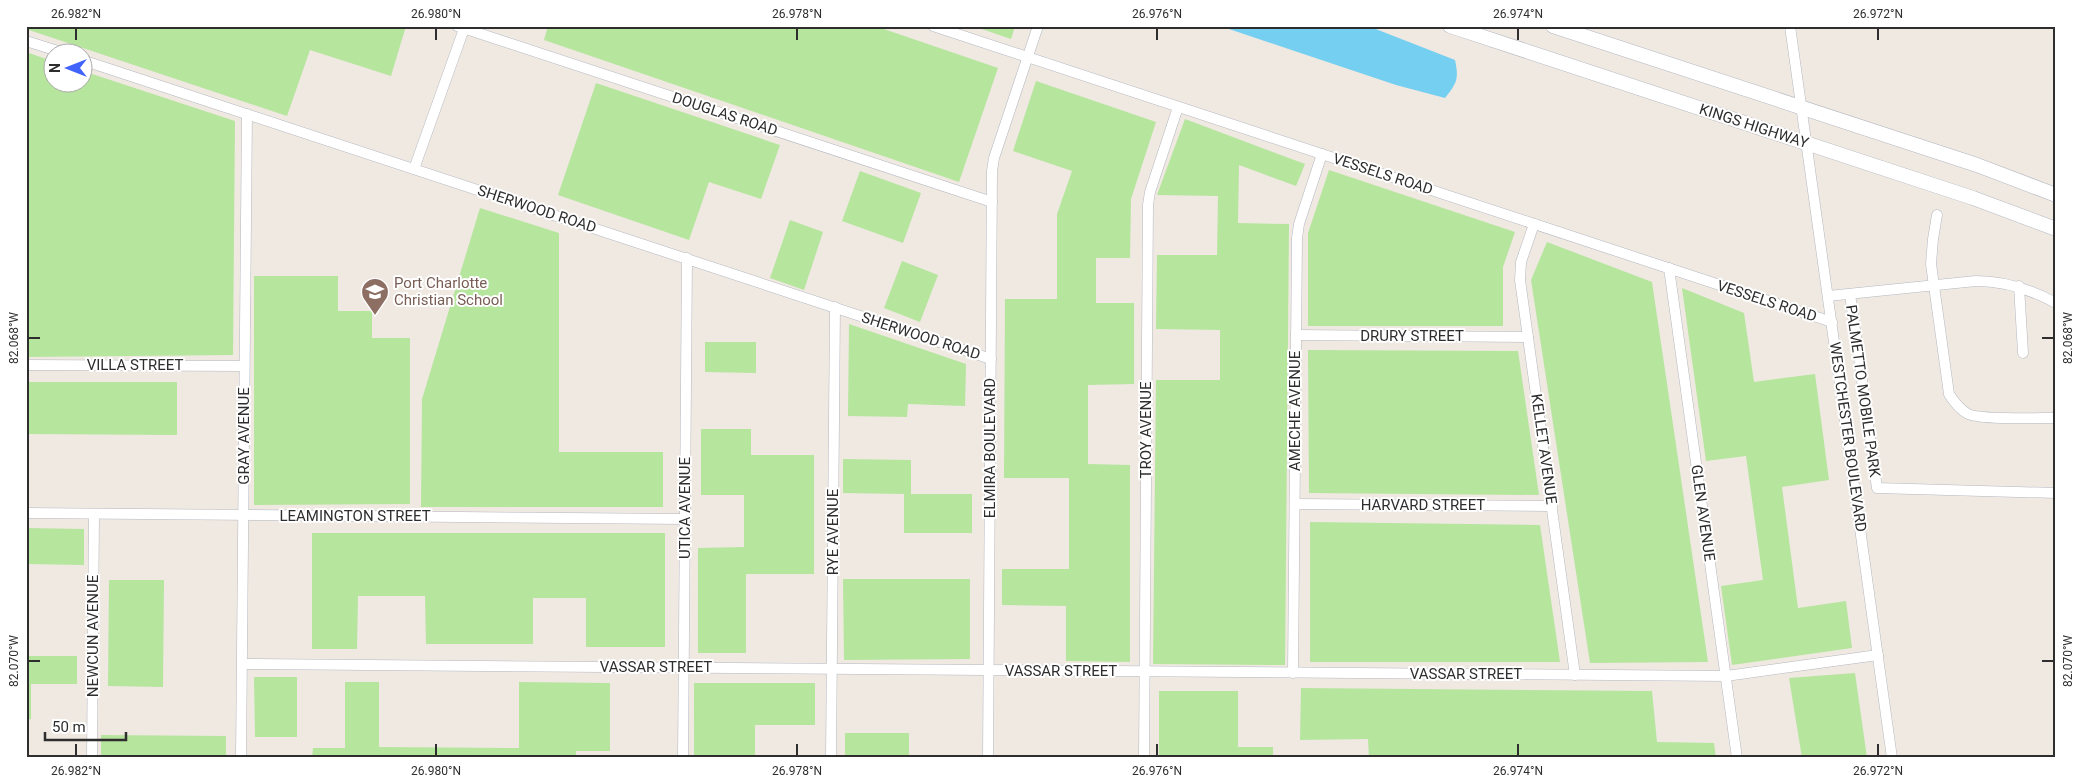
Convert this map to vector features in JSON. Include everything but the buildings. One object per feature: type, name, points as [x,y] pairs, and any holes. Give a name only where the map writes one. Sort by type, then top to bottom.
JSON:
[{"type":"main road","name":"KINGS HIGHWAY","points":[[1450,26],[1972,198],[2056,230]]},
{"type":"main road","points":[[1553,26],[1977,165],[2056,195]]},
{"type":"street","name":"VESSELS ROAD","points":[[934,26],[1832,322]]},
{"type":"street","name":"ELMIRA BOULEVARD","points":[[988,758],[992,202],[994,158],[1038,26]]},
{"type":"street","name":"WESTCHESTER BOULEVARD","points":[[1790,26],[1892,758]]},
{"type":"street","points":[[414,169],[462,27]]},
{"type":"street","name":"DOUGLAS ROAD","points":[[462,27],[992,202]]},
{"type":"street","points":[[26,41],[42,46]]},
{"type":"street","name":"SHERWOOD ROAD","points":[[92,63],[991,359]]},
{"type":"street","name":"TROY AVENUE","points":[[1144,758],[1148,205],[1150,192],[1178,107]]},
{"type":"street","name":"GRAY AVENUE","points":[[241,758],[246,114]]},
{"type":"street","name":"AMECHE AVENUE","points":[[1293,673],[1297,238],[1299,224],[1322,154]]},
{"type":"street","points":[[1937,216],[1932,256],[1934,285],[1949,394],[1957,406],[1969,414],[1983,417],[2056,418]]},
{"type":"street","name":"KELLET AVENUE","points":[[1534,224],[1521,262],[1521,271],[1528,337],[1576,675]]},
{"type":"street","name":"UTICA AVENUE","points":[[683,758],[687,258]]},
{"type":"street","name":"GLEN AVENUE","points":[[1669,268],[1737,758]]},
{"type":"street","name":"PALMETTO MOBILE PARK","points":[[1828,296],[1990,281],[2019,286],[2056,303]]},
{"type":"street","points":[[2019,286],[2023,353]]},
{"type":"street","name":"PALMETTO MOBILE PARK","points":[[1850,294],[1877,488],[2056,493]]},
{"type":"street","name":"RYE AVENUE","points":[[831,758],[835,307]]},
{"type":"street","name":"DRURY STREET","points":[[1296,336],[1528,337]]},
{"type":"street","name":"VILLA STREET","points":[[26,364],[244,366]]},
{"type":"street","name":"HARVARD STREET","points":[[1295,504],[1552,506]]},
{"type":"street","name":"LEAMINGTON STREET","points":[[26,513],[684,519]]},
{"type":"street","name":"NEWCUN AVENUE","points":[[92,758],[94,514]]},
{"type":"street","name":"VASSAR STREET","points":[[242,664],[1726,676],[1878,655]]},
{"type":"green space","points":[[26,26],[406,26],[391,76],[310,50],[287,116],[92,51],[92,42],[65,42],[26,29]]},
{"type":"green space","points":[[548,26],[875,26],[998,68],[959,182],[544,40]]},
{"type":"green space","points":[[973,26],[1015,26],[1011,39]]},
{"type":"green space","points":[[26,52],[42,58],[42,92],[92,92],[92,74],[235,121],[233,355],[26,357]]},
{"type":"green space","points":[[1036,81],[1156,122],[1131,199],[1130,258],[1096,258],[1096,303],[1134,303],[1134,384],[1088,385],[1088,464],[1130,465],[1130,662],[1066,661],[1066,606],[1002,605],[1002,569],[1069,569],[1069,478],[1004,478],[1005,299],[1057,299],[1057,214],[1072,171],[1013,151]]},
{"type":"green space","points":[[596,83],[780,145],[761,199],[709,182],[689,240],[558,195]]},
{"type":"green space","points":[[1185,119],[1305,164],[1296,186],[1239,165],[1238,223],[1289,224],[1285,665],[1153,664],[1156,380],[1220,380],[1220,330],[1156,329],[1157,255],[1217,255],[1218,196],[1157,195]]},
{"type":"green space","points":[[1329,170],[1515,232],[1503,267],[1503,326],[1308,326],[1308,233]]},
{"type":"green space","points":[[860,171],[921,193],[903,243],[842,221]]},
{"type":"green space","points":[[480,208],[559,233],[559,452],[663,452],[663,507],[421,507],[422,399]]},
{"type":"green space","points":[[790,220],[823,232],[804,290],[770,278]]},
{"type":"green space","points":[[1547,242],[1652,282],[1708,662],[1590,663],[1531,280]]},
{"type":"green space","points":[[902,261],[938,275],[920,322],[884,308]]},
{"type":"green space","points":[[254,276],[338,276],[338,311],[372,311],[372,338],[410,338],[410,504],[254,505]]},
{"type":"green space","points":[[1682,288],[1744,313],[1754,382],[1815,374],[1829,480],[1782,487],[1798,608],[1846,601],[1852,648],[1732,665],[1721,586],[1763,580],[1746,456],[1706,461]]},
{"type":"green space","points":[[849,324],[966,364],[965,406],[908,404],[907,417],[848,416]]},
{"type":"green space","points":[[705,342],[756,342],[756,373],[705,372]]},
{"type":"green space","points":[[1308,350],[1518,351],[1539,495],[1309,493]]},
{"type":"green space","points":[[26,382],[177,382],[177,435],[26,434]]},
{"type":"green space","points":[[701,429],[751,429],[751,455],[814,455],[814,574],[746,574],[746,653],[698,653],[698,548],[744,547],[744,495],[701,495]]},
{"type":"green space","points":[[843,459],[911,460],[911,494],[972,494],[972,533],[904,533],[904,494],[843,493]]},
{"type":"green space","points":[[1310,522],[1540,525],[1560,662],[1310,662]]},
{"type":"green space","points":[[26,528],[84,529],[84,565],[26,564]]},
{"type":"green space","points":[[312,533],[665,533],[665,647],[586,647],[586,598],[533,598],[533,644],[426,644],[425,596],[358,596],[357,649],[312,649]]},
{"type":"green space","points":[[843,579],[970,579],[970,659],[844,660]]},
{"type":"green space","points":[[109,580],[164,580],[163,687],[108,686]]},
{"type":"green space","points":[[26,656],[77,656],[77,684],[31,684],[31,719],[26,720]]},
{"type":"green space","points":[[1855,673],[1867,758],[1802,758],[1789,678]]},
{"type":"green space","points":[[254,677],[297,677],[297,737],[255,737]]},
{"type":"green space","points":[[345,682],[379,682],[379,747],[519,748],[519,682],[610,683],[610,751],[576,751],[576,758],[312,758],[313,748],[345,748]]},
{"type":"green space","points":[[694,683],[815,683],[815,725],[755,725],[755,758],[694,758]]},
{"type":"green space","points":[[1301,688],[1652,691],[1657,742],[1714,743],[1716,758],[1369,758],[1368,739],[1300,740]]},
{"type":"green space","points":[[1159,691],[1238,691],[1238,747],[1273,747],[1273,758],[1159,758]]},
{"type":"green space","points":[[845,733],[909,733],[909,758],[845,758]]},
{"type":"green space","points":[[101,735],[226,736],[226,758],[101,758]]},
{"type":"water","points":[[1220,26],[1368,26],[1455,60],[1456,80],[1445,98],[1396,85]]},
{"type":"place","name":"Port Charlotte Christian School","points":[[375,316]]}]
